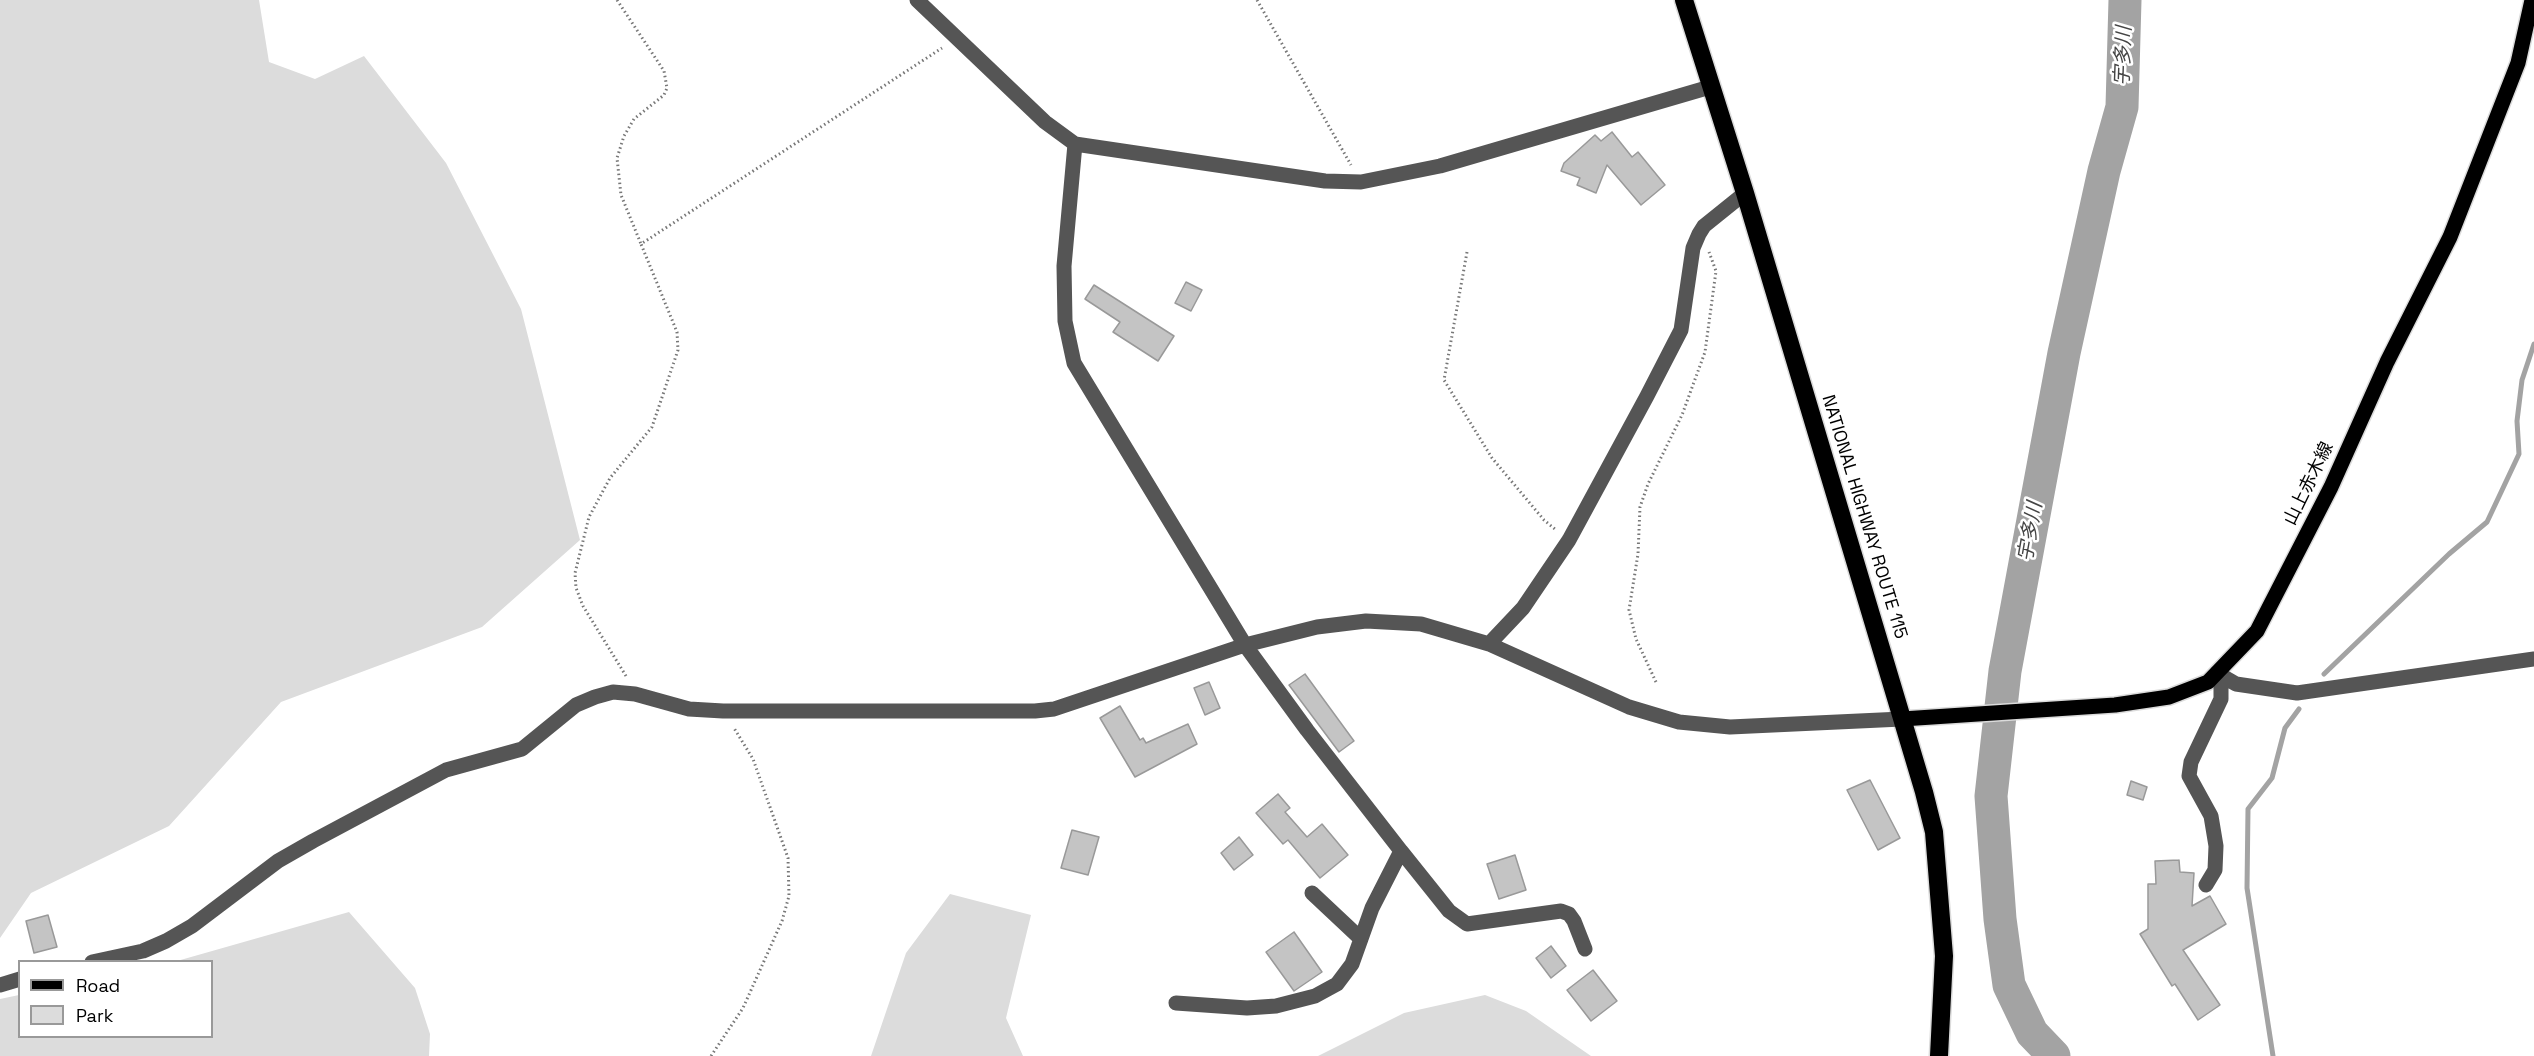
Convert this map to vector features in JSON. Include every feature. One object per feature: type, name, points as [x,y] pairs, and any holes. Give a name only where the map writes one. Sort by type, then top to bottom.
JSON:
[{"type":"highway","name":"NATIONAL HIGHWAY ROUTE 115","points":[[1684,0],[1909,719],[1934,832],[1944,956],[1939,1056]]},
{"type":"main road","name":"山上赤木線","points":[[1909,719],[2115,705],[2169,697],[2208,682],[2257,632],[2331,487],[2387,362],[2450,237],[2518,63],[2532,0]]},
{"type":"street","points":[[917,0],[1045,122],[1075,144],[1325,181],[1361,182],[1440,166],[1710,87]]},
{"type":"street","points":[[1075,144],[1064,266],[1065,321],[1074,363],[1245,645],[1307,730],[1449,911],[1467,924],[1561,911],[1569,914],[1574,921],[1585,949]]},
{"type":"street","points":[[1489,644],[1523,608],[1569,540],[1681,330],[1693,248],[1699,234],[1704,226],[1745,193]]},
{"type":"street","points":[[101,960],[142,951],[166,941],[192,926],[278,861],[313,841],[446,770],[522,749],[576,705],[613,692],[635,694],[689,709],[723,711],[1054,709],[1245,645],[1317,627],[1366,621],[1421,624],[1489,644],[1629,707],[1679,722],[1730,727],[1909,719]]},
{"type":"street","points":[[2217,673],[2236,684],[2298,693],[2534,659]]},
{"type":"street","points":[[2206,885],[2215,870],[2216,846],[2211,816],[2189,776],[2191,762],[2221,699],[2221,681],[2217,673]]},
{"type":"street","points":[[1176,1003],[1247,1008],[1276,1006],[1315,996],[1336,984],[1352,964],[1372,908],[1401,851]]},
{"type":"street","points":[[1312,893],[1361,939]]},
{"type":"street","points":[[1,985],[18,980]]},
{"type":"path","points":[[617,0],[664,71],[668,88],[664,95],[634,119],[624,136],[617,158],[621,195],[677,332],[678,350],[652,427],[610,478],[590,517],[575,573],[576,588],[583,606],[622,667],[635,694]]},
{"type":"path","points":[[1257,0],[1361,182]]},
{"type":"path","points":[[640,244],[956,39]]},
{"type":"path","points":[[1656,682],[1636,639],[1629,610],[1638,554],[1640,507],[1648,484],[1682,415],[1705,352],[1716,272],[1712,256],[1699,234]]},
{"type":"path","points":[[1467,252],[1444,380],[1492,458],[1544,520],[1569,540]]},
{"type":"path","points":[[711,1056],[743,1008],[782,921],[789,896],[788,858],[767,795],[753,759],[723,711]]},
{"type":"green space","points":[[0,0],[259,0],[269,62],[315,79],[364,56],[446,163],[521,309],[580,540],[482,627],[281,702],[169,826],[31,893],[0,938]]},
{"type":"green space","points":[[950,894],[1031,915],[1006,1018],[1023,1056],[871,1056],[906,953]]},
{"type":"green space","points":[[349,912],[415,988],[430,1034],[429,1056],[0,1056],[0,999],[18,995],[18,1038],[213,1038],[213,960],[181,960]]},
{"type":"green space","points":[[1485,995],[1526,1011],[1591,1056],[1318,1056],[1404,1013]]},
{"type":"building","points":[[1612,132],[1632,157],[1638,152],[1665,185],[1641,205],[1607,165],[1596,193],[1577,185],[1580,178],[1561,171],[1564,163],[1595,135],[1601,141]]},
{"type":"building","points":[[1186,282],[1202,290],[1191,311],[1175,303]]},
{"type":"building","points":[[1094,285],[1174,336],[1158,361],[1113,332],[1120,322],[1085,299]]},
{"type":"building","points":[[1305,674],[1354,741],[1339,752],[1289,685]]},
{"type":"building","points":[[1209,682],[1220,708],[1205,715],[1194,688]]},
{"type":"building","points":[[1120,706],[1140,740],[1143,738],[1146,743],[1188,724],[1197,744],[1135,777],[1100,718]]},
{"type":"building","points":[[1870,780],[1900,838],[1878,850],[1847,790]]},
{"type":"building","points":[[2131,781],[2147,787],[2143,800],[2127,795]]},
{"type":"building","points":[[1278,794],[1290,808],[1285,812],[1307,837],[1322,824],[1348,855],[1320,878],[1288,840],[1283,844],[1256,813]]},
{"type":"building","points":[[1072,830],[1099,837],[1088,875],[1061,868]]},
{"type":"building","points":[[1239,837],[1253,855],[1234,870],[1221,853]]},
{"type":"building","points":[[1515,855],[1526,890],[1499,899],[1487,864]]},
{"type":"building","points":[[2179,860],[2180,872],[2194,873],[2192,906],[2210,896],[2226,924],[2183,950],[2220,1005],[2198,1020],[2175,984],[2172,986],[2140,934],[2148,929],[2148,884],[2156,884],[2155,861]]},
{"type":"building","points":[[48,915],[57,947],[34,953],[26,921]]},
{"type":"building","points":[[1294,932],[1322,972],[1294,991],[1266,952]]},
{"type":"building","points":[[1551,946],[1566,966],[1551,978],[1536,958]]},
{"type":"building","points":[[1593,970],[1617,1001],[1591,1021],[1567,990]]},
{"type":"waterway","name":"宇多川","points":[[2054,1056],[2032,1033],[2009,985],[2000,919],[1991,796],[2005,671],[2064,353],[2104,171],[2122,107],[2125,0]]},
{"type":"waterway","points":[[2324,674],[2449,554],[2487,522],[2519,454],[2517,421],[2522,380],[2534,344]]},
{"type":"waterway","points":[[2273,1056],[2247,888],[2248,809],[2272,778],[2285,728],[2299,709]]}]
